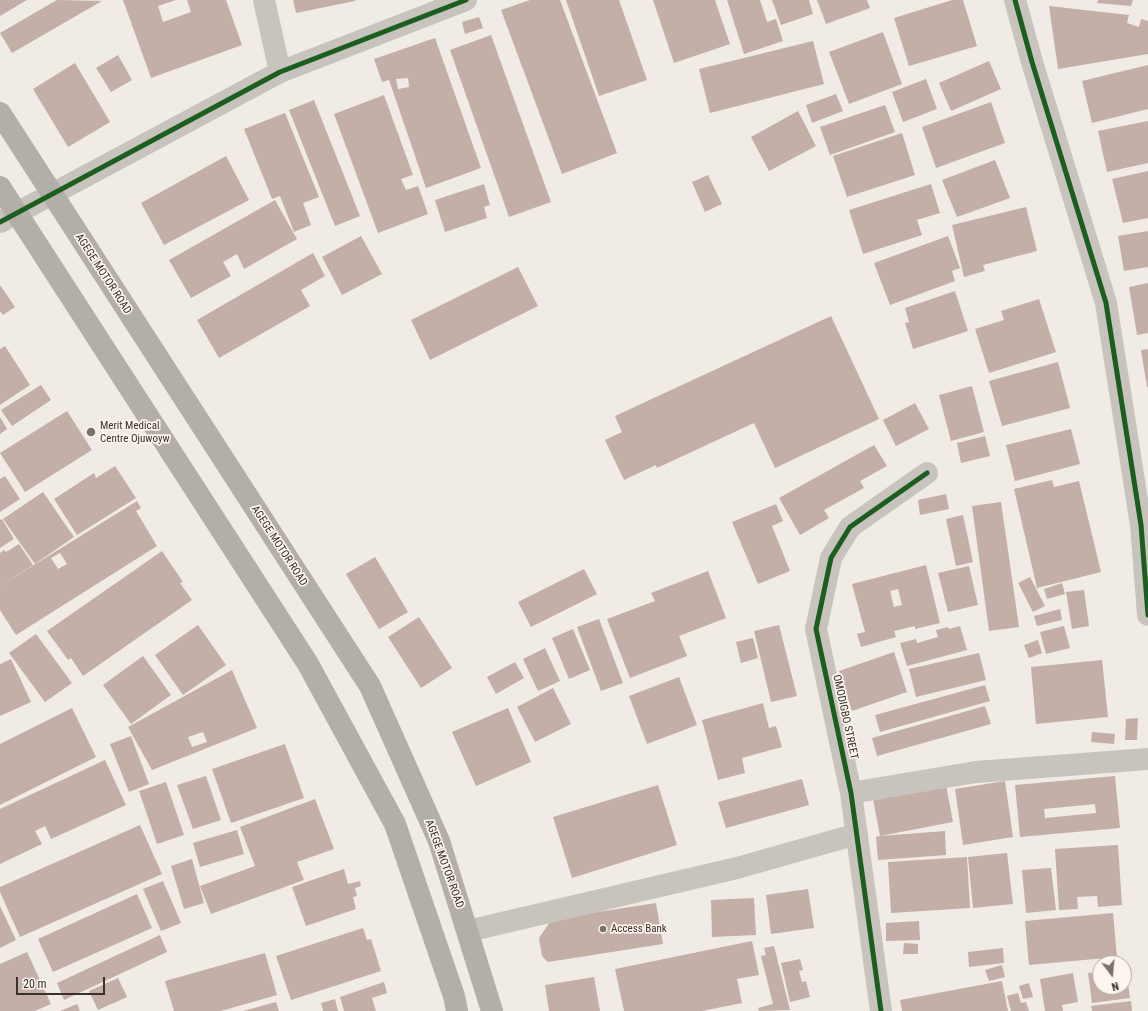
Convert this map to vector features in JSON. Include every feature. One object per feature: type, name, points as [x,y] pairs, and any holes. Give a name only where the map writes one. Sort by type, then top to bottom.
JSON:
[{"type":"highway","name":"AGEGE MOTOR ROAD","points":[[0,113],[370,686],[439,841],[492,1011]]},
{"type":"highway","points":[[0,186],[8,217],[308,664],[395,824],[452,989],[457,1011]]},
{"type":"street","points":[[264,0],[280,72]]},
{"type":"street","points":[[8,217],[280,72],[466,0]]},
{"type":"street","points":[[1015,0],[1106,303],[1141,525],[1148,615]]},
{"type":"street","name":"OMODIGBO STREET","points":[[881,1011],[851,793],[816,629],[831,558],[850,527],[882,503],[927,473]]},
{"type":"street","points":[[851,793],[976,772],[1148,759]]},
{"type":"street","points":[[468,931],[643,888],[737,868],[857,834]]},
{"type":"building","points":[[0,0],[27,0],[0,16]]},
{"type":"building","points":[[57,0],[102,1],[12,53],[0,33]]},
{"type":"building","points":[[123,0],[176,0],[158,6],[163,22],[191,12],[187,0],[226,0],[242,45],[151,78]]},
{"type":"building","points":[[293,0],[355,0],[355,1],[296,13]]},
{"type":"building","points":[[530,0],[560,0],[617,153],[562,174],[501,10]]},
{"type":"building","points":[[566,0],[619,0],[647,80],[599,96]]},
{"type":"building","points":[[653,0],[715,0],[730,44],[674,63]]},
{"type":"building","points":[[727,0],[760,0],[767,22],[776,19],[783,41],[744,54]]},
{"type":"building","points":[[772,0],[809,0],[813,14],[781,25]]},
{"type":"building","points":[[817,0],[867,0],[870,8],[826,24]]},
{"type":"building","points":[[952,0],[963,0],[977,46],[909,66],[894,18]]},
{"type":"building","points":[[1098,0],[1133,0],[1131,6],[1097,3]]},
{"type":"building","points":[[1049,6],[1129,15],[1127,23],[1139,27],[1141,19],[1148,21],[1148,54],[1058,69]]},
{"type":"building","points":[[479,17],[483,28],[465,34],[462,22]]},
{"type":"building","points":[[883,32],[902,84],[849,104],[829,52]]},
{"type":"building","points":[[491,35],[551,202],[509,217],[450,50]]},
{"type":"building","points":[[435,38],[481,168],[426,188],[389,80],[382,82],[374,59]],"holes":[[[408,78],[409,87],[398,89],[396,79]]]},
{"type":"building","points":[[813,41],[824,84],[710,113],[699,69]]},
{"type":"building","points":[[118,55],[132,80],[111,92],[96,68]]},
{"type":"building","points":[[989,61],[1001,89],[951,111],[939,83]]},
{"type":"building","points":[[75,63],[110,122],[68,147],[33,89]]},
{"type":"building","points":[[1148,65],[1148,109],[1092,123],[1082,81]]},
{"type":"building","points":[[926,79],[937,109],[903,122],[892,92]]},
{"type":"building","points":[[836,94],[843,111],[812,123],[806,105]]},
{"type":"building","points":[[384,95],[413,175],[401,179],[406,190],[418,186],[428,214],[378,233],[334,114]]},
{"type":"building","points":[[314,100],[360,216],[335,226],[289,110]]},
{"type":"building","points":[[991,102],[1005,143],[936,168],[922,127]]},
{"type":"building","points":[[885,105],[895,132],[830,155],[820,127]]},
{"type":"building","points":[[798,111],[816,146],[769,171],[751,137]]},
{"type":"building","points":[[285,113],[319,197],[303,203],[311,225],[294,232],[280,196],[272,199],[244,129]]},
{"type":"building","points":[[1148,121],[1148,163],[1107,172],[1098,131]]},
{"type":"building","points":[[902,133],[915,175],[847,197],[833,156]]},
{"type":"building","points":[[226,156],[249,200],[164,245],[141,203]]},
{"type":"building","points":[[995,160],[1010,198],[957,217],[942,180]]},
{"type":"building","points":[[1148,171],[1148,218],[1123,223],[1112,179]]},
{"type":"building","points":[[708,175],[722,204],[705,212],[692,182]]},
{"type":"building","points":[[484,184],[490,205],[484,207],[487,218],[445,232],[435,200]]},
{"type":"building","points":[[931,184],[940,213],[917,220],[922,235],[863,254],[849,210]]},
{"type":"building","points":[[275,200],[297,239],[244,269],[237,254],[223,262],[231,276],[191,298],[169,260]]},
{"type":"building","points":[[1026,207],[1037,251],[983,265],[985,271],[964,277],[952,225]]},
{"type":"building","points":[[1148,231],[1148,267],[1124,271],[1118,236]]},
{"type":"building","points":[[361,236],[382,274],[342,295],[322,257]]},
{"type":"building","points":[[948,236],[960,268],[952,271],[955,281],[890,305],[874,263]]},
{"type":"building","points":[[313,253],[325,276],[301,290],[310,306],[219,358],[197,320]]},
{"type":"building","points":[[518,267],[538,306],[430,360],[411,320]]},
{"type":"building","points":[[1148,283],[1148,333],[1137,335],[1129,287]]},
{"type":"building","points":[[0,285],[15,307],[3,315],[0,311]]},
{"type":"building","points":[[955,291],[968,331],[913,349],[905,323],[909,322],[905,308]]},
{"type":"building","points":[[1039,299],[1056,352],[989,373],[975,329],[1004,320],[1001,311]]},
{"type":"building","points":[[831,316],[879,419],[775,468],[754,423],[657,468],[656,465],[624,480],[605,440],[622,432],[615,416]]},
{"type":"building","points":[[5,346],[30,385],[0,405],[0,349]]},
{"type":"building","points":[[1148,349],[1148,387],[1147,387],[1141,350]]},
{"type":"building","points":[[1058,362],[1070,408],[1002,426],[989,381]]},
{"type":"building","points":[[41,385],[51,400],[12,426],[1,410]]},
{"type":"building","points":[[972,386],[984,432],[951,441],[939,395]]},
{"type":"building","points":[[915,403],[929,429],[896,446],[883,420]]},
{"type":"building","points":[[67,411],[92,450],[25,492],[0,453]]},
{"type":"building","points":[[0,417],[7,429],[0,434]]},
{"type":"building","points":[[1071,429],[1080,464],[1015,481],[1006,445]]},
{"type":"building","points":[[985,436],[990,456],[961,463],[957,443]]},
{"type":"building","points":[[874,445],[887,466],[860,481],[864,488],[824,510],[829,518],[800,535],[779,498]]},
{"type":"building","points":[[115,466],[136,498],[77,535],[54,499],[94,473],[96,478]]},
{"type":"building","points":[[5,476],[20,499],[0,512],[0,479]]},
{"type":"building","points":[[1052,480],[1054,487],[1079,481],[1101,572],[1037,588],[1014,489]]},
{"type":"building","points":[[43,492],[74,537],[35,564],[3,519]]},
{"type":"building","points":[[946,494],[949,509],[920,515],[918,500]]},
{"type":"building","points":[[137,501],[141,508],[136,511],[157,546],[16,635],[0,610],[0,586]],"holes":[[[60,553],[67,564],[58,569],[51,558]]]},
{"type":"building","points":[[1001,502],[1019,627],[989,631],[972,506]]},
{"type":"building","points":[[776,504],[783,521],[772,526],[790,571],[758,584],[732,522]]},
{"type":"building","points":[[963,515],[973,562],[956,566],[946,519]]},
{"type":"building","points":[[2,519],[14,539],[0,548],[0,520]]},
{"type":"building","points":[[19,544],[33,565],[0,586],[0,553],[4,550],[6,552]]},
{"type":"building","points":[[162,551],[183,582],[180,583],[192,600],[83,676],[71,658],[68,660],[47,631]]},
{"type":"building","points":[[375,557],[408,612],[379,629],[346,574]]},
{"type":"building","points":[[926,565],[940,623],[915,629],[915,626],[894,631],[896,637],[861,647],[857,634],[865,632],[852,584]],"holes":[[[898,589],[902,605],[894,607],[890,591]]]},
{"type":"building","points":[[969,566],[978,605],[948,612],[938,573]]},
{"type":"building","points":[[584,569],[597,594],[531,627],[518,602]]},
{"type":"building","points":[[708,571],[726,618],[679,636],[687,656],[630,678],[607,619],[655,601],[651,593]]},
{"type":"building","points":[[1030,577],[1045,606],[1033,612],[1018,583]]},
{"type":"building","points":[[1062,583],[1065,594],[1047,599],[1044,589]]},
{"type":"building","points":[[1084,590],[1089,626],[1072,629],[1066,592]]},
{"type":"building","points":[[1060,609],[1062,620],[1037,626],[1034,616]]},
{"type":"building","points":[[419,617],[452,668],[421,688],[388,637]]},
{"type":"building","points":[[599,619],[623,683],[601,691],[577,627]]},
{"type":"building","points":[[198,625],[226,665],[183,695],[155,655]]},
{"type":"building","points":[[779,625],[797,696],[771,702],[754,631]]},
{"type":"building","points":[[960,626],[967,650],[907,666],[900,643],[916,639],[917,643],[938,637],[936,630]]},
{"type":"building","points":[[1064,626],[1070,648],[1046,654],[1040,632]]},
{"type":"building","points":[[573,629],[590,670],[569,679],[552,638]]},
{"type":"building","points":[[36,634],[72,683],[45,702],[9,653]]},
{"type":"building","points":[[753,638],[758,658],[741,663],[736,642]]},
{"type":"building","points":[[1038,640],[1042,653],[1029,658],[1024,645]]},
{"type":"building","points":[[545,648],[560,681],[538,691],[523,659]]},
{"type":"building","points":[[894,652],[907,692],[852,711],[839,671]]},
{"type":"building","points":[[979,653],[986,680],[916,697],[909,669]]},
{"type":"building","points":[[143,656],[171,695],[131,724],[103,685]]},
{"type":"building","points":[[11,659],[31,702],[0,716],[0,664]]},
{"type":"building","points":[[1102,660],[1108,717],[1036,724],[1031,667]]},
{"type":"building","points":[[515,662],[524,678],[496,694],[487,677]]},
{"type":"building","points":[[232,670],[257,728],[152,770],[128,727]],"holes":[[[203,732],[207,742],[192,747],[188,737]]]},
{"type":"building","points":[[679,677],[697,725],[647,744],[629,696]]},
{"type":"building","points":[[985,685],[990,701],[880,732],[875,715]]},
{"type":"building","points":[[553,688],[571,724],[535,742],[517,707]]},
{"type":"building","points":[[763,703],[769,728],[776,726],[782,747],[742,758],[745,773],[718,780],[702,720]]},
{"type":"building","points":[[985,706],[991,724],[877,756],[872,738]]},
{"type":"building","points":[[72,708],[96,757],[0,805],[0,744]]},
{"type":"building","points":[[508,708],[531,762],[476,786],[452,732]]},
{"type":"building","points":[[1138,718],[1137,740],[1125,740],[1126,719]]},
{"type":"building","points":[[1092,732],[1115,734],[1114,744],[1091,742]]},
{"type":"building","points":[[131,736],[149,784],[129,792],[110,744]]},
{"type":"building","points":[[285,744],[304,798],[231,823],[212,769]]},
{"type":"building","points":[[105,760],[126,805],[51,839],[45,826],[35,831],[42,844],[0,864],[0,809]]},
{"type":"building","points":[[206,776],[221,820],[193,829],[177,785]]},
{"type":"building","points":[[1115,776],[1120,828],[1020,837],[1015,785]],"holes":[[[1095,804],[1096,813],[1045,818],[1044,809]]]},
{"type":"building","points":[[802,779],[809,805],[726,828],[718,802]]},
{"type":"building","points":[[945,780],[953,822],[880,836],[872,794]]},
{"type":"building","points":[[1005,781],[1013,837],[963,845],[955,789]]},
{"type":"building","points":[[166,782],[184,835],[157,844],[139,791]]},
{"type":"building","points":[[658,785],[677,845],[572,878],[553,817]]},
{"type":"building","points":[[315,799],[334,849],[297,862],[304,880],[211,914],[200,886],[255,866],[240,827]]},
{"type":"building","points":[[140,825],[162,874],[20,937],[0,892],[0,887]]},
{"type":"building","points":[[237,830],[244,854],[200,867],[193,843]]},
{"type":"building","points":[[945,831],[946,855],[878,860],[876,837]]},
{"type":"building","points":[[1118,845],[1122,905],[1098,907],[1097,896],[1077,897],[1078,909],[1059,910],[1055,849]]},
{"type":"building","points":[[1007,853],[1013,904],[973,908],[968,857]]},
{"type":"building","points":[[967,857],[970,908],[891,913],[888,862]]},
{"type":"building","points":[[192,859],[204,903],[184,909],[171,866]]},
{"type":"building","points":[[1051,868],[1056,910],[1026,913],[1022,870]]},
{"type":"building","points":[[344,869],[348,884],[360,881],[361,886],[355,888],[357,896],[353,897],[356,909],[306,926],[292,887]]},
{"type":"building","points":[[163,881],[181,923],[161,931],[143,889]]},
{"type":"building","points":[[808,889],[814,928],[771,934],[766,895]]},
{"type":"building","points":[[137,894],[152,928],[53,972],[38,939]]},
{"type":"building","points":[[754,898],[756,935],[712,937],[711,900]]},
{"type":"building","name":"Access Bank","points":[[656,903],[663,944],[548,962],[542,956],[539,938],[552,919]]},
{"type":"building","points":[[0,906],[16,940],[0,948]]},
{"type":"building","points":[[1113,913],[1117,955],[1092,955],[1092,959],[1029,965],[1025,921]]},
{"type":"building","points":[[919,921],[920,940],[886,941],[886,923]]},
{"type":"building","points":[[363,928],[367,940],[371,939],[381,971],[291,1000],[276,956]]},
{"type":"building","points":[[160,935],[167,952],[64,1000],[57,983]]},
{"type":"building","points":[[752,941],[759,975],[737,979],[742,1003],[702,1011],[624,1011],[615,969]]},
{"type":"building","points":[[904,943],[918,944],[918,954],[903,954]]},
{"type":"building","points":[[774,946],[790,1010],[759,1011],[758,1008],[773,1004],[761,956],[766,955],[764,948]]},
{"type":"building","points":[[1003,948],[1004,963],[969,967],[968,952]]},
{"type":"building","points":[[27,952],[51,1004],[35,1011],[0,1011],[0,964]]},
{"type":"building","points":[[265,953],[277,995],[221,1011],[174,1011],[165,981]]},
{"type":"building","points":[[800,959],[803,970],[799,971],[802,982],[806,981],[810,997],[790,1002],[781,963]]},
{"type":"building","points":[[1002,965],[1005,977],[989,981],[985,970]]},
{"type":"building","points":[[1073,973],[1078,1002],[1062,1005],[1063,1011],[1045,1011],[1040,979]]},
{"type":"building","points":[[1088,973],[1092,973],[1092,995],[1130,995],[1130,998],[1092,1003]]},
{"type":"building","points":[[594,977],[600,1011],[549,1011],[545,985]]},
{"type":"building","points":[[118,978],[127,997],[98,1010],[89,991]]},
{"type":"building","points":[[1002,981],[1008,1011],[902,1011],[900,1000]]},
{"type":"building","points":[[384,982],[387,993],[372,998],[376,1011],[344,1011],[340,997]]},
{"type":"building","points":[[1029,983],[1033,997],[1023,999],[1019,986]]},
{"type":"building","points":[[1018,993],[1021,1003],[1026,1002],[1029,1011],[1011,1011],[1007,996]]},
{"type":"building","points":[[335,999],[338,1011],[323,1011],[321,1003]]},
{"type":"building","points":[[1131,1001],[1132,1011],[1092,1011],[1091,1006]]},
{"type":"building","points":[[276,1002],[279,1011],[243,1011]]},
{"type":"building","points":[[77,1004],[80,1011],[60,1011]]},
{"type":"cycle path","points":[[0,222],[280,72],[466,0]]},
{"type":"cycle path","points":[[1015,0],[1032,62],[1106,303],[1141,525],[1148,615]]},
{"type":"cycle path","points":[[881,1011],[851,793],[816,629],[831,558],[850,527],[927,473]]},
{"type":"place","name":"Merit Medical Centre Ojuwoyw","points":[[91,432]]},
{"type":"place","name":"Access Bank","points":[[603,929]]}]
